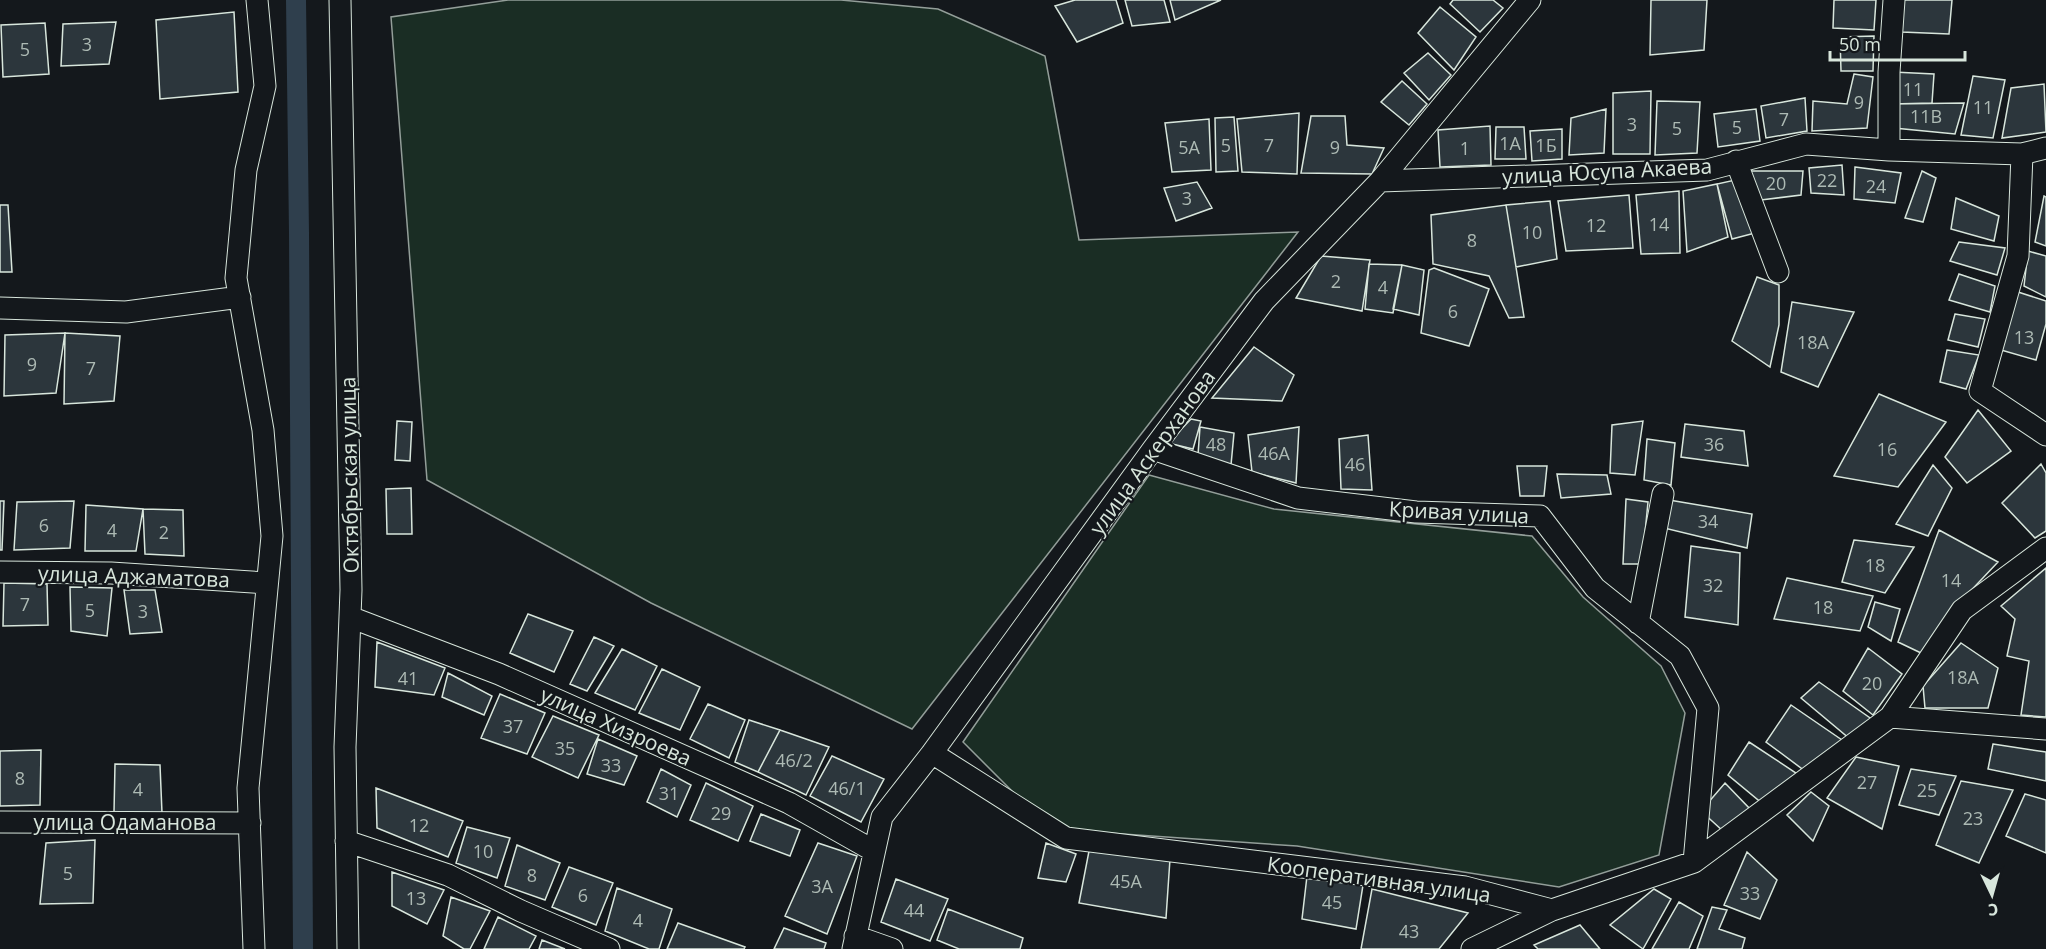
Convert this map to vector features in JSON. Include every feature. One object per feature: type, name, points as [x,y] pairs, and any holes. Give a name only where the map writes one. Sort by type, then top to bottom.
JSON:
[{"type":"street","points":[[254,949],[248,788],[272,536],[263,430],[237,278],[246,170],[265,86],[257,0]]},
{"type":"street","name":"Октябрьская улица","points":[[340,0],[351,578],[345,747],[348,949]]},
{"type":"street","name":"улица Аскерханова","points":[[854,943],[882,817],[932,753],[1153,449],[1264,301],[1380,181],[1530,0]]},
{"type":"street","points":[[1889,150],[1889,72],[1894,0]]},
{"type":"street","name":"улица Юсупа Акаева","points":[[1380,181],[1707,170],[1806,144],[1889,150],[2022,154],[2046,148]]},
{"type":"street","points":[[2022,154],[2019,256],[1980,391],[2046,435]]},
{"type":"street","points":[[1736,161],[1778,272]]},
{"type":"street","points":[[0,308],[126,312],[240,297]]},
{"type":"street","name":"Кривая улица","points":[[1153,449],[1298,498],[1416,512],[1540,516],[1594,588],[1680,656],[1708,708],[1694,862]]},
{"type":"street","points":[[1638,623],[1663,494]]},
{"type":"street","points":[[1472,949],[1552,910],[1694,862],[1890,717],[1962,610],[2046,548]]},
{"type":"street","name":"улица Аджаматова","points":[[0,572],[111,573],[267,583]]},
{"type":"street","name":"улица Хизроева","points":[[350,617],[499,674],[789,803],[874,851]]},
{"type":"street","points":[[1890,717],[2046,729]]},
{"type":"street","name":"Кооперативная улица","points":[[932,753],[1066,838],[1465,887],[1552,910]]},
{"type":"street","name":"улица Одаманова","points":[[0,822],[249,823]]},
{"type":"street","points":[[346,841],[448,875],[521,911],[609,949]]},
{"type":"street","points":[[854,943],[892,949]]},
{"type":"green space","points":[[508,0],[841,0],[938,9],[1045,56],[1079,240],[1298,232],[912,729],[651,603],[427,480],[391,17]]},
{"type":"green space","points":[[1149,475],[1274,509],[1532,536],[1583,597],[1661,666],[1685,713],[1659,855],[1559,887],[1297,846],[1050,829],[963,742]]},
{"type":"building","points":[[1075,0],[1116,0],[1123,23],[1077,42],[1055,6]]},
{"type":"building","points":[[1125,0],[1164,0],[1170,22],[1132,26]]},
{"type":"building","points":[[1170,0],[1221,0],[1175,20]]},
{"type":"building","points":[[1453,0],[1493,0],[1503,8],[1480,32],[1450,4]]},
{"type":"building","points":[[1651,0],[1707,0],[1704,50],[1650,55]]},
{"type":"building","points":[[1834,0],[1876,0],[1874,30],[1833,28]]},
{"type":"building","points":[[1903,0],[1952,0],[1949,34],[1902,32]]},
{"type":"building","points":[[1440,7],[1476,37],[1454,70],[1418,33]]},
{"type":"building","points":[[234,12],[238,92],[160,99],[156,20]]},
{"type":"building","points":[[116,22],[109,64],[61,66],[63,24]]},
{"type":"building","points":[[45,23],[49,74],[3,77],[1,25]]},
{"type":"building","points":[[1874,36],[1873,71],[1841,71],[1840,37]]},
{"type":"building","points":[[1428,53],[1451,75],[1429,100],[1404,73]]},
{"type":"building","points":[[1893,72],[1934,74],[1932,103],[1892,104]]},
{"type":"building","points":[[1854,74],[1873,77],[1867,128],[1812,131],[1813,101],[1847,104]]},
{"type":"building","points":[[1973,76],[2005,80],[1993,138],[1961,135]]},
{"type":"building","points":[[1402,81],[1427,104],[1409,125],[1381,102]]},
{"type":"building","points":[[2044,84],[2046,132],[2002,138],[2011,88]]},
{"type":"building","points":[[1651,91],[1650,154],[1613,154],[1613,93]]},
{"type":"building","points":[[1805,98],[1807,131],[1766,138],[1761,106]]},
{"type":"building","points":[[1657,101],[1700,102],[1697,153],[1655,155]]},
{"type":"building","points":[[1964,103],[1955,134],[1894,128],[1892,104]]},
{"type":"building","points":[[1606,109],[1604,153],[1569,155],[1571,118]]},
{"type":"building","points":[[1756,109],[1760,141],[1718,147],[1714,114]]},
{"type":"building","points":[[1299,113],[1297,174],[1242,172],[1237,119]]},
{"type":"building","points":[[1311,116],[1345,116],[1347,145],[1384,148],[1372,174],[1301,173]]},
{"type":"building","points":[[1234,117],[1238,171],[1216,172],[1215,118]]},
{"type":"building","points":[[1209,119],[1211,170],[1172,172],[1165,123]]},
{"type":"building","points":[[1490,126],[1491,165],[1440,167],[1438,130]]},
{"type":"building","points":[[1496,127],[1524,127],[1526,159],[1495,159]]},
{"type":"building","points":[[1562,129],[1562,159],[1532,161],[1530,131]]},
{"type":"building","points":[[1842,165],[1844,195],[1811,193],[1809,168]]},
{"type":"building","points":[[1855,167],[1901,173],[1895,203],[1854,199]]},
{"type":"building","points":[[1744,171],[1803,171],[1801,195],[1761,200]]},
{"type":"building","points":[[1922,171],[1936,178],[1923,222],[1905,218]]},
{"type":"building","points":[[1735,180],[1755,233],[1732,239],[1717,184]]},
{"type":"building","points":[[1197,182],[1212,208],[1176,221],[1164,188]]},
{"type":"building","points":[[1717,184],[1728,237],[1687,252],[1683,191]]},
{"type":"building","points":[[1679,191],[1680,253],[1641,254],[1636,195]]},
{"type":"building","points":[[1629,195],[1633,248],[1566,251],[1558,201]]},
{"type":"building","points":[[2044,196],[2046,197],[2046,246],[2035,242]]},
{"type":"building","points":[[1956,198],[1999,216],[1994,241],[1951,229]]},
{"type":"building","points":[[1550,201],[1557,259],[1516,267],[1506,205]]},
{"type":"building","points":[[0,205],[8,205],[12,272],[0,272]]},
{"type":"building","points":[[1506,205],[1524,317],[1509,318],[1489,276],[1433,264],[1431,215]]},
{"type":"building","points":[[1959,242],[2005,248],[1997,275],[1950,261]]},
{"type":"building","points":[[2028,251],[2046,256],[2046,297],[2024,286]]},
{"type":"building","points":[[1321,256],[1370,260],[1362,311],[1296,298]]},
{"type":"building","points":[[1369,264],[1402,265],[1393,313],[1365,309]]},
{"type":"building","points":[[1402,265],[1424,270],[1419,315],[1393,309]]},
{"type":"building","points":[[1434,268],[1489,289],[1469,346],[1421,333],[1429,270]]},
{"type":"building","points":[[1959,274],[1995,286],[1990,312],[1949,300]]},
{"type":"building","points":[[1757,277],[1779,285],[1779,325],[1770,367],[1732,341]]},
{"type":"building","points":[[2018,292],[2046,301],[2046,324],[2036,360],[2001,350]]},
{"type":"building","points":[[1792,302],[1854,312],[1818,387],[1781,372]]},
{"type":"building","points":[[1955,314],[1985,319],[1978,347],[1948,340]]},
{"type":"building","points":[[65,333],[120,336],[114,401],[64,404]]},
{"type":"building","points":[[65,333],[56,393],[4,396],[5,335]]},
{"type":"building","points":[[1254,347],[1294,375],[1282,401],[1212,398]]},
{"type":"building","points":[[1947,350],[1979,355],[1966,389],[1940,382]]},
{"type":"building","points":[[1879,394],[1946,422],[1898,487],[1834,476]]},
{"type":"building","points":[[1978,410],[2011,451],[1967,483],[1945,457]]},
{"type":"building","points":[[1191,419],[1201,421],[1193,449],[1168,443]]},
{"type":"building","points":[[397,421],[412,422],[410,461],[395,460]]},
{"type":"building","points":[[1643,421],[1635,475],[1610,473],[1612,425]]},
{"type":"building","points":[[1685,424],[1744,431],[1748,466],[1681,457]]},
{"type":"building","points":[[1200,427],[1234,433],[1231,465],[1198,455]]},
{"type":"building","points":[[1299,427],[1296,483],[1252,472],[1248,435]]},
{"type":"building","points":[[1368,435],[1372,490],[1341,489],[1339,439]]},
{"type":"building","points":[[1647,439],[1675,443],[1671,485],[1644,480]]},
{"type":"building","points":[[2041,464],[2046,473],[2046,531],[2035,538],[2002,503]]},
{"type":"building","points":[[1933,465],[1952,488],[1928,536],[1896,524]]},
{"type":"building","points":[[1517,466],[1547,466],[1544,496],[1520,496]]},
{"type":"building","points":[[1557,474],[1607,475],[1611,494],[1561,498]]},
{"type":"building","points":[[411,488],[412,534],[387,534],[386,489]]},
{"type":"building","points":[[1626,499],[1648,502],[1642,564],[1623,564]]},
{"type":"building","points":[[1669,500],[1752,514],[1747,548],[1664,528]]},
{"type":"building","points":[[0,501],[4,501],[2,550],[0,550]]},
{"type":"building","points":[[74,501],[70,548],[14,550],[17,502]]},
{"type":"building","points":[[86,505],[143,509],[136,551],[85,551]]},
{"type":"building","points":[[143,509],[183,510],[184,556],[145,554]]},
{"type":"building","points":[[1939,530],[1998,562],[1963,599],[1921,653],[1898,642]]},
{"type":"building","points":[[1854,540],[1914,547],[1885,593],[1842,582]]},
{"type":"building","points":[[1691,546],[1740,553],[1738,625],[1685,617]]},
{"type":"building","points":[[2046,568],[2046,717],[2021,715],[2029,661],[2007,656],[2015,619],[2001,606]]},
{"type":"building","points":[[1787,578],[1873,596],[1860,631],[1774,619]]},
{"type":"building","points":[[4,583],[47,584],[48,625],[3,626]]},
{"type":"building","points":[[70,587],[112,588],[107,636],[71,631]]},
{"type":"building","points":[[124,590],[155,590],[162,632],[130,634]]},
{"type":"building","points":[[1875,602],[1900,609],[1891,641],[1868,627]]},
{"type":"building","points":[[528,614],[573,631],[554,672],[510,653]]},
{"type":"building","points":[[594,637],[614,646],[587,691],[570,684]]},
{"type":"building","points":[[377,642],[445,668],[434,695],[375,687]]},
{"type":"building","points":[[1961,643],[1998,668],[1988,708],[1925,708],[1923,686]]},
{"type":"building","points":[[1868,648],[1902,674],[1873,715],[1843,691]]},
{"type":"building","points":[[622,649],[657,666],[635,710],[595,693]]},
{"type":"building","points":[[662,669],[700,687],[680,730],[639,713]]},
{"type":"building","points":[[448,673],[492,696],[484,715],[442,697]]},
{"type":"building","points":[[1819,682],[1873,720],[1850,739],[1801,698]]},
{"type":"building","points":[[500,694],[545,713],[527,754],[481,738]]},
{"type":"building","points":[[708,704],[745,720],[729,758],[690,739]]},
{"type":"building","points":[[1791,705],[1842,740],[1805,771],[1766,742]]},
{"type":"building","points":[[553,716],[599,735],[578,778],[532,757]]},
{"type":"building","points":[[749,720],[780,730],[758,772],[735,762]]},
{"type":"building","points":[[780,730],[829,747],[806,795],[758,772]]},
{"type":"building","points":[[598,739],[637,756],[624,785],[587,774]]},
{"type":"building","points":[[1749,742],[1799,775],[1763,804],[1728,775]]},
{"type":"building","points":[[1993,744],[2046,752],[2046,781],[1988,769]]},
{"type":"building","points":[[41,750],[40,805],[0,806],[0,751]]},
{"type":"building","points":[[832,756],[884,779],[861,822],[810,796]]},
{"type":"building","points":[[1856,757],[1899,766],[1882,829],[1827,798]]},
{"type":"building","points":[[115,764],[160,765],[162,813],[114,812]]},
{"type":"building","points":[[661,769],[691,785],[677,817],[647,802]]},
{"type":"building","points":[[1911,769],[1956,776],[1939,815],[1899,805]]},
{"type":"building","points":[[1961,781],[2013,790],[1979,863],[1936,845]]},
{"type":"building","points":[[706,783],[753,806],[738,841],[690,820]]},
{"type":"building","points":[[1725,783],[1751,810],[1723,831],[1701,811]]},
{"type":"building","points":[[376,788],[463,821],[448,857],[377,828]]},
{"type":"building","points":[[1811,792],[1829,806],[1813,841],[1787,815]]},
{"type":"building","points":[[2025,794],[2046,800],[2046,853],[2006,836]]},
{"type":"building","points":[[761,814],[800,830],[790,856],[750,841]]},
{"type":"building","points":[[467,827],[510,838],[497,878],[456,863]]},
{"type":"building","points":[[95,840],[93,903],[40,904],[46,843]]},
{"type":"building","points":[[818,843],[857,856],[827,934],[785,916]]},
{"type":"building","points":[[1046,843],[1076,854],[1066,882],[1038,878]]},
{"type":"building","points":[[517,845],[560,863],[545,900],[505,886]]},
{"type":"building","points":[[1089,851],[1170,859],[1166,918],[1079,903]]},
{"type":"building","points":[[1747,852],[1777,880],[1760,919],[1724,905]]},
{"type":"building","points":[[569,867],[613,883],[596,925],[552,907]]},
{"type":"building","points":[[392,872],[444,890],[427,924],[392,906]]},
{"type":"building","points":[[1307,876],[1363,885],[1356,929],[1302,919]]},
{"type":"building","points":[[896,879],[948,899],[930,941],[881,922]]},
{"type":"building","points":[[617,888],[672,909],[659,949],[649,949],[605,931]]},
{"type":"building","points":[[1372,889],[1468,913],[1439,949],[1361,949]]},
{"type":"building","points":[[1654,889],[1671,899],[1643,949],[1610,925]]},
{"type":"building","points":[[451,897],[490,911],[470,949],[464,949],[443,936]]},
{"type":"building","points":[[1679,902],[1703,916],[1689,949],[1652,949]]},
{"type":"building","points":[[1712,907],[1727,910],[1719,929],[1745,938],[1742,949],[1697,949]]},
{"type":"building","points":[[948,909],[1023,938],[1020,949],[959,949],[937,940]]},
{"type":"building","points":[[498,917],[536,936],[529,949],[484,949]]},
{"type":"building","points":[[678,923],[745,947],[744,949],[667,949]]},
{"type":"building","points":[[1580,925],[1600,949],[1538,949],[1534,945]]},
{"type":"building","points":[[784,928],[826,943],[824,949],[774,949]]},
{"type":"building","points":[[542,940],[565,949],[539,949]]},
{"type":"waterway","points":[[296,0],[303,949]]}]
